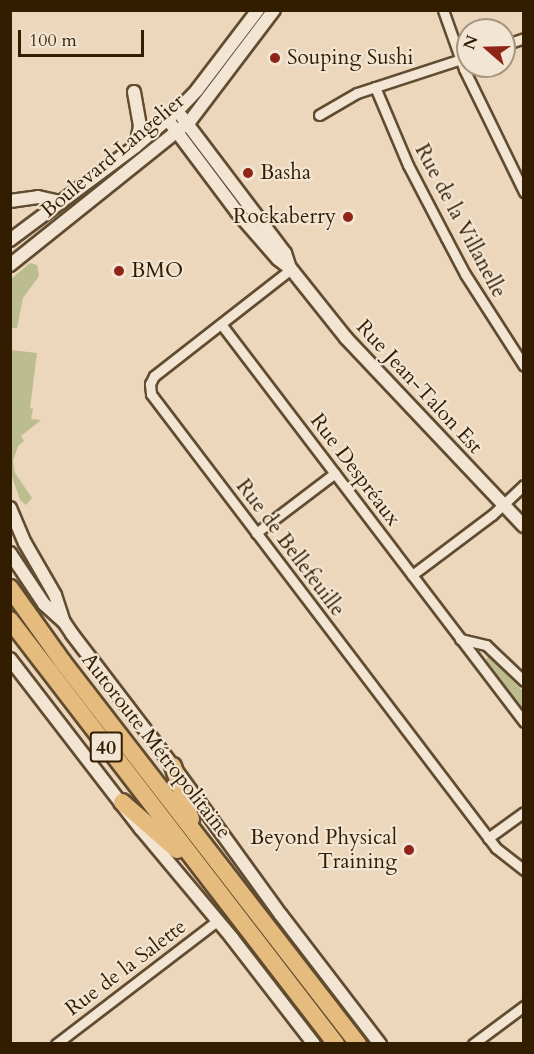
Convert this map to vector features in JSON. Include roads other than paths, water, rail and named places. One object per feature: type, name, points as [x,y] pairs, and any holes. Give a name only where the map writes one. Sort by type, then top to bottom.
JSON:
[{"type":"highway","name":"Autoroute Métropolitaine","points":[[10,588],[62,661],[358,1044]]},
{"type":"highway","name":"Autoroute Métropolitaine","points":[[10,620],[336,1044]]},
{"type":"highway","points":[[173,766],[200,839]]},
{"type":"highway","points":[[122,802],[203,872]]},
{"type":"main road","name":"Boulevard Langelier","points":[[10,240],[136,146],[173,115],[197,90],[258,10]]},
{"type":"main road","name":"Boulevard Langelier","points":[[10,266],[182,128],[240,57],[274,10]]},
{"type":"main road","points":[[134,92],[140,126],[136,146]]},
{"type":"main road","name":"Rue Jean-Talon Est","points":[[173,115],[285,253],[291,269],[346,338],[524,526]]},
{"type":"main road","points":[[10,201],[38,197],[60,202]]},
{"type":"main road","points":[[10,508],[25,543],[56,595],[64,622]]},
{"type":"main road","points":[[10,553],[44,604],[64,622],[380,1044]]},
{"type":"main road","points":[[12,663],[314,1044]]},
{"type":"street","points":[[443,10],[456,40]]},
{"type":"street","points":[[319,115],[349,97],[456,61]]},
{"type":"street","points":[[473,78],[524,192]]},
{"type":"street","name":"Rue de la Villanelle","points":[[375,87],[430,208],[465,274],[524,366]]},
{"type":"street","name":"Rue de Bellefeuille","points":[[291,269],[154,376],[149,389],[155,400],[488,837],[506,858],[524,870]]},
{"type":"street","name":"Rue Despréaux","points":[[221,324],[524,722]]},
{"type":"street","points":[[256,533],[334,473]]},
{"type":"street","points":[[412,575],[524,485]]},
{"type":"street","points":[[460,639],[486,645],[524,681]]},
{"type":"street","points":[[488,837],[524,812]]},
{"type":"street","name":"Rue de la Salette","points":[[56,1044],[218,920]]},
{"type":"street","points":[[473,1044],[524,1006]]},
{"type":"place","name":"Souping Sushi","points":[[275,58]]},
{"type":"place","name":"Basha","points":[[248,173]]},
{"type":"place","name":"Rockaberry","points":[[348,217]]},
{"type":"place","name":"BMO","points":[[119,271]]},
{"type":"place","name":"Beyond Physical Training","points":[[409,850]]}]
